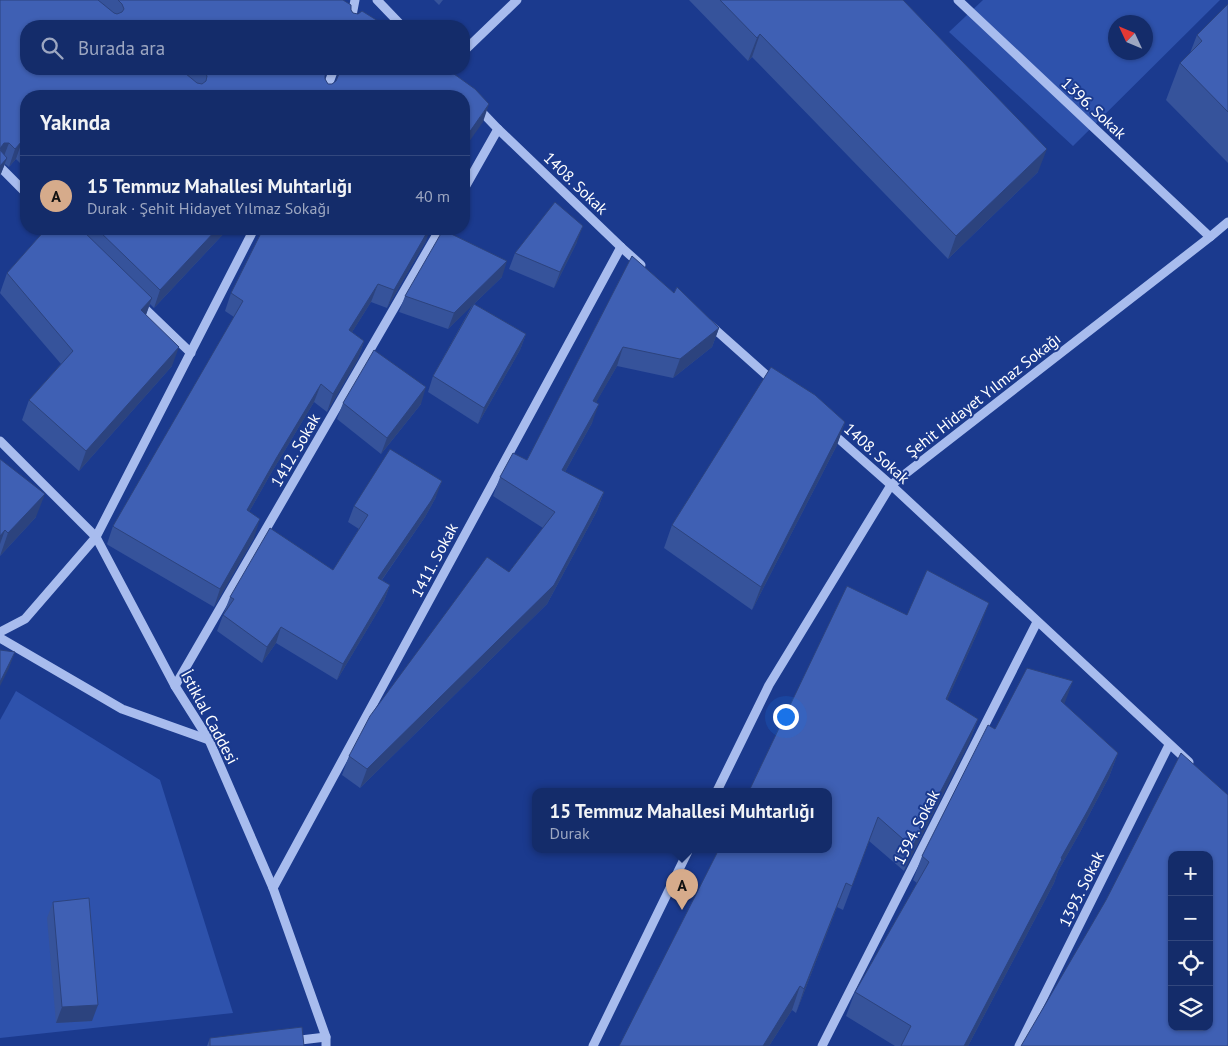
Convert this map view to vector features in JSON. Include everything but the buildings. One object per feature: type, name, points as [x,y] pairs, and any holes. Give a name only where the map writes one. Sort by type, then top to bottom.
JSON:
[{"type":"street","points":[[351,20],[355,0]]},
{"type":"street","points":[[377,0],[396,20]]},
{"type":"street","points":[[470,45],[517,0]]},
{"type":"street","name":"1396. Sokak","points":[[960,0],[1210,237]]},
{"type":"street","points":[[326,90],[332,75]]},
{"type":"street","name":"1408. Sokak","points":[[474,103],[498,129],[651,274]]},
{"type":"street","points":[[470,178],[498,129]]},
{"type":"street","points":[[0,167],[20,187]]},
{"type":"street","name":"Şehit Hidayet Yılmaz Sokağı","points":[[719,788],[769,685],[891,485],[1228,222]]},
{"type":"street","points":[[0,632],[25,619],[96,538],[251,235]]},
{"type":"street","name":"1412. Sokak","points":[[175,686],[437,235]]},
{"type":"street","name":"1411. Sokak","points":[[273,888],[621,247]]},
{"type":"street","points":[[134,298],[191,354]]},
{"type":"street","points":[[703,319],[784,390]]},
{"type":"street","name":"1408. Sokak","points":[[826,427],[1199,771]]},
{"type":"street","name":"İstiklal Caddesi","points":[[0,441],[96,538],[175,686],[209,740],[273,888],[326,1042]]},
{"type":"street","name":"1394. Sokak","points":[[822,1046],[1037,622]]},
{"type":"street","points":[[0,638],[122,709],[209,740]]},
{"type":"street","name":"1393. Sokak","points":[[1019,1046],[1169,745]]},
{"type":"street","points":[[593,1046],[687,853]]},
{"type":"street","points":[[280,1043],[326,1042]]},
{"type":"shaded area","points":[[983,0],[1220,0],[1073,146],[949,32]]},
{"type":"shaded area","points":[[16,691],[160,780],[233,1013],[0,1038],[0,720]]},
{"type":"place","name":"15 Temmuz Mahallesi Muhtarlığı","points":[[682,910]]}]
